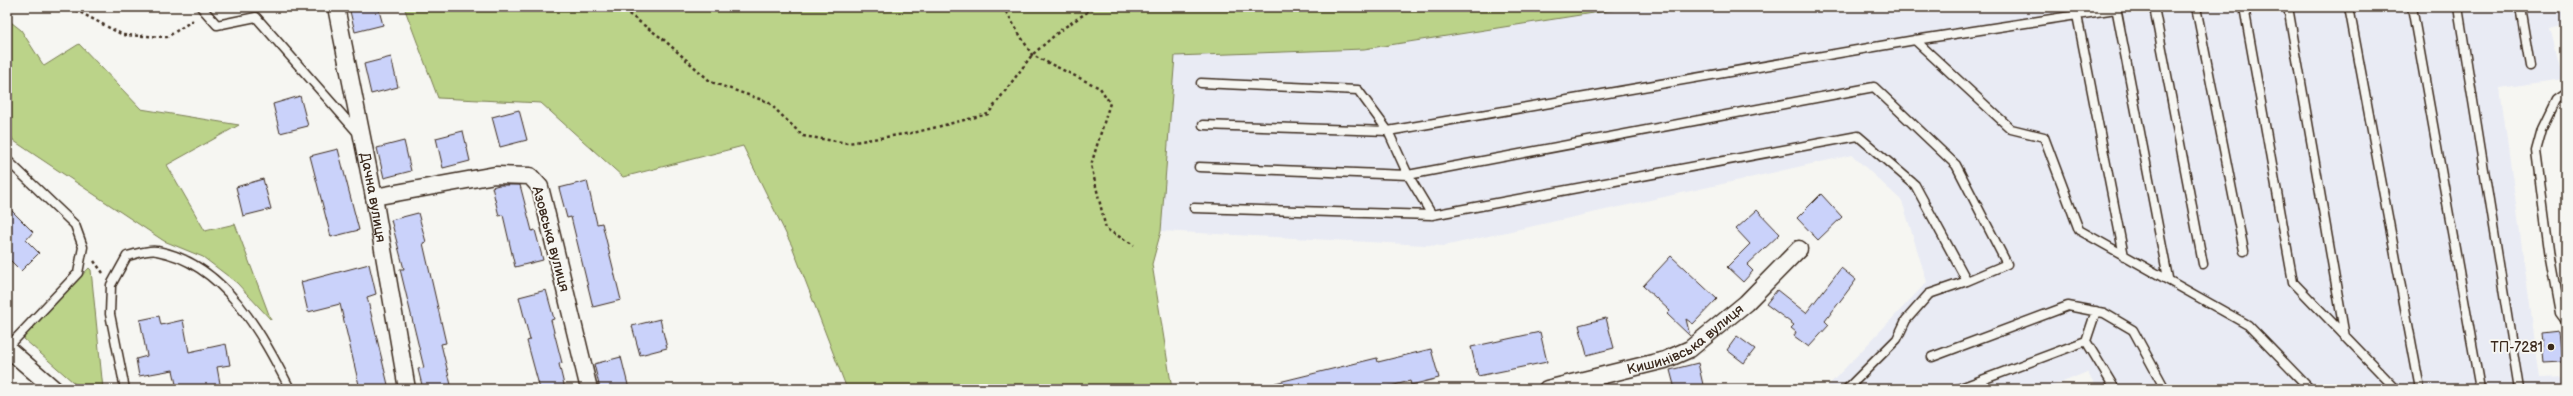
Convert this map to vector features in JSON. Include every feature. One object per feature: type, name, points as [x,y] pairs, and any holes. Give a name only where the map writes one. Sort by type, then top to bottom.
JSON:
[{"type":"street","name":"Дачна вулиця","points":[[336,7],[374,197],[407,389]]},
{"type":"street","name":"Азовська вулиця","points":[[374,197],[495,175],[530,176],[540,187],[545,205],[589,389]]},
{"type":"street","name":"Кишинівська вулиця","points":[[1555,388],[1665,360],[1690,349],[1746,303],[1800,249]]},
{"type":"street","points":[[7,348],[54,389]]},
{"type":"lane","points":[[2154,7],[2203,264]]},
{"type":"lane","points":[[2196,7],[2244,251]]},
{"type":"lane","points":[[2244,7],[2293,282],[2396,389]]},
{"type":"lane","points":[[2288,7],[2345,337]]},
{"type":"lane","points":[[2349,7],[2420,389]]},
{"type":"lane","points":[[2412,7],[2480,389]]},
{"type":"lane","points":[[2458,7],[2519,389]]},
{"type":"lane","points":[[2520,7],[2530,66]]},
{"type":"lane","points":[[1203,125],[1388,131],[1915,40],[2116,8],[2168,278]]},
{"type":"lane","points":[[203,10],[217,25],[256,17],[362,138]]},
{"type":"lane","points":[[2077,15],[2124,256]]},
{"type":"lane","points":[[1915,40],[2011,129],[2044,137],[2079,230],[2124,256],[2168,278],[2248,325],[2310,389]]},
{"type":"lane","points":[[1200,83],[1358,90],[1388,131],[1408,175],[1432,215]]},
{"type":"lane","points":[[1200,167],[1408,175],[1874,88],[1956,165],[2007,264],[1967,282],[1929,294],[1906,320],[1897,339],[1848,389]]},
{"type":"lane","points":[[2566,93],[2556,100],[2542,129],[2536,151],[2560,313],[2566,321]]},
{"type":"lane","points":[[1194,208],[1432,215],[1858,136],[1915,185],[1967,282]]},
{"type":"lane","points":[[7,160],[75,225],[83,247],[78,273],[7,348]]},
{"type":"lane","points":[[125,389],[110,314],[111,285],[127,256],[156,251],[197,265],[229,294],[255,326],[290,389]]},
{"type":"lane","points":[[1932,357],[2068,306],[2104,313],[2133,330],[2165,389]]},
{"type":"lane","points":[[2096,311],[2086,341],[2115,389]]},
{"type":"lane","points":[[1958,389],[2086,341]]},
{"type":"path","points":[[70,7],[123,35],[167,37],[203,10]]},
{"type":"path","points":[[620,7],[663,39],[711,82],[768,102],[803,136],[848,143],[917,132],[988,114],[1032,54],[1095,7]]},
{"type":"path","points":[[1003,7],[1032,54],[1100,88],[1110,103],[1091,165],[1106,229],[1134,244]]},
{"type":"path","points":[[83,247],[111,285]]},
{"type":"shaded area","points":[[1631,7],[2566,7],[2566,24],[2550,28],[2563,79],[2500,88],[2540,378],[2566,377],[2566,389],[2098,389],[2087,372],[2046,389],[1825,389],[1927,282],[1902,201],[1852,155],[1444,246],[1161,231],[1174,56],[1364,49]]},
{"type":"green space","points":[[404,7],[1631,7],[1364,49],[1175,56],[1161,231],[1152,264],[1172,389],[847,389],[792,246],[743,146],[623,177],[541,103],[438,98]]},
{"type":"green space","points":[[7,19],[21,30],[44,66],[79,44],[141,109],[239,125],[167,165],[205,231],[235,224],[271,320],[237,283],[203,257],[164,241],[14,141],[7,130]]},
{"type":"green space","points":[[89,268],[91,270],[103,389],[81,389],[24,339],[25,335]]},
{"type":"building","points":[[349,7],[378,7],[383,25],[355,32]]},
{"type":"building","points":[[391,57],[398,87],[371,94],[364,64]]},
{"type":"building","points":[[300,96],[308,126],[280,133],[273,104]]},
{"type":"building","points":[[519,110],[527,140],[500,147],[492,117]]},
{"type":"building","points":[[463,131],[470,161],[443,168],[436,138]]},
{"type":"building","points":[[404,141],[411,171],[384,178],[377,148]]},
{"type":"building","points":[[338,149],[359,230],[331,237],[310,156]]},
{"type":"building","points":[[263,179],[271,209],[243,216],[236,187]]},
{"type":"building","points":[[587,181],[597,224],[602,223],[621,300],[593,307],[571,217],[567,218],[559,188]]},
{"type":"building","points":[[499,185],[520,185],[532,231],[535,230],[543,260],[515,267],[503,215],[499,216],[492,187]]},
{"type":"building","points":[[1821,194],[1842,217],[1818,240],[1797,218]]},
{"type":"building","points":[[7,206],[33,232],[26,240],[39,253],[21,271],[7,257]]},
{"type":"building","points":[[1757,210],[1780,234],[1747,265],[1753,271],[1743,282],[1727,267],[1750,244],[1736,229]]},
{"type":"building","points":[[418,213],[426,242],[423,243],[446,343],[441,344],[452,389],[423,389],[418,369],[424,368],[400,269],[404,269],[391,220]]},
{"type":"building","points":[[1671,256],[1717,299],[1693,324],[1686,319],[1690,336],[1667,314],[1670,311],[1643,286]]},
{"type":"building","points":[[369,264],[376,294],[367,297],[389,389],[360,389],[340,304],[308,312],[301,282]]},
{"type":"building","points":[[1841,268],[1856,280],[1825,321],[1829,325],[1809,347],[1794,336],[1796,332],[1791,328],[1794,325],[1766,304],[1777,290],[1806,313]]},
{"type":"building","points":[[546,290],[554,319],[551,320],[562,363],[559,364],[565,389],[540,389],[527,341],[530,340],[519,297]]},
{"type":"building","points":[[159,316],[161,325],[183,320],[189,352],[226,344],[230,365],[217,367],[221,389],[177,389],[173,370],[139,376],[136,359],[147,356],[140,320]]},
{"type":"building","points":[[1606,318],[1614,348],[1587,355],[1579,325]]},
{"type":"building","points":[[660,319],[667,348],[640,355],[632,326]]},
{"type":"building","name":"ТП-7281","points":[[2559,331],[2562,362],[2544,363],[2541,333]]},
{"type":"building","points":[[1540,332],[1547,362],[1478,376],[1471,347]]},
{"type":"building","points":[[1737,336],[1755,349],[1744,363],[1727,350]]},
{"type":"building","points":[[1431,349],[1439,378],[1411,385],[1410,381],[1379,389],[1276,389],[1275,383],[1377,358],[1378,362]]},
{"type":"building","points":[[621,357],[629,389],[600,389],[594,364]]},
{"type":"building","points":[[1698,363],[1704,389],[1675,389],[1670,370]]},
{"type":"place","name":"ТП-7281","points":[[2551,347]]}]
